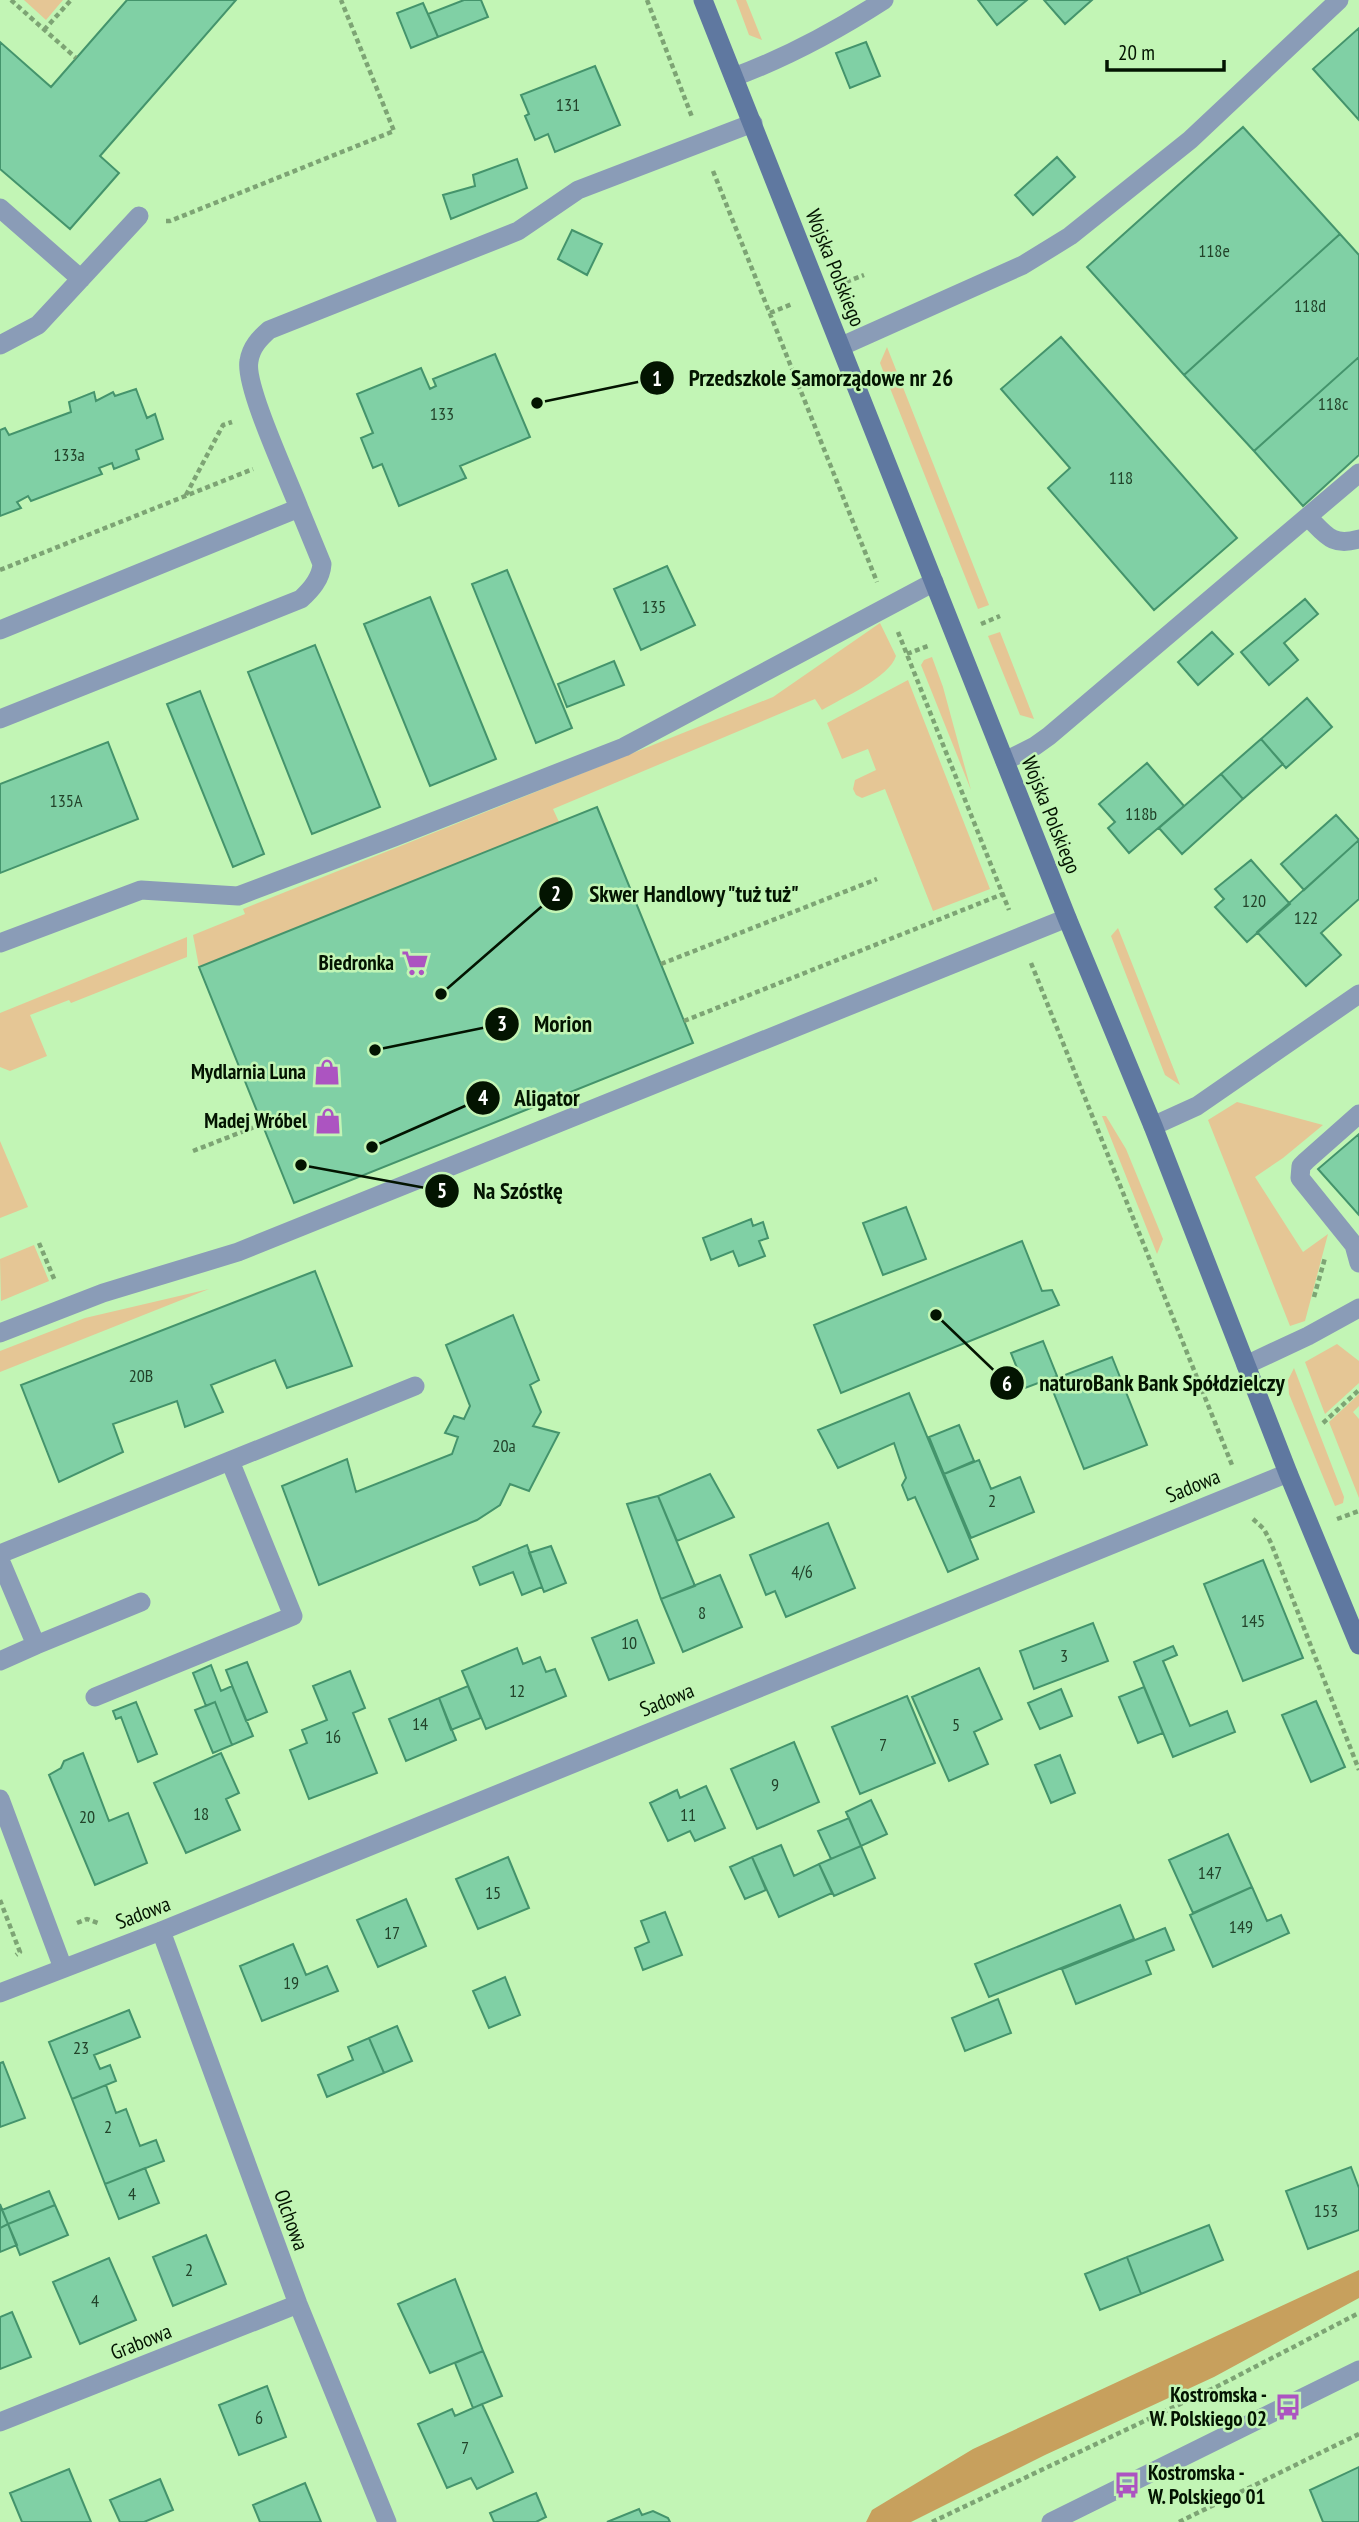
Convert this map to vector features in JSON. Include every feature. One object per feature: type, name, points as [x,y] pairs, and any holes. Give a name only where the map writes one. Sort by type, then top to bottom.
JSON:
[{"type":"main road","name":"Wojska Polskiego","points":[[703,0],[1067,918],[1153,1126],[1288,1473],[1353,1617],[1359,1645]]},
{"type":"street","points":[[734,77],[809,46],[884,0]]},
{"type":"street","points":[[842,346],[1023,265],[1070,236],[1190,141],[1339,0]]},
{"type":"street","points":[[0,719],[301,599],[317,581],[322,564],[260,411],[249,374],[248,363],[258,341],[269,330],[511,234],[578,190],[753,123]]},
{"type":"street","points":[[0,208],[81,279]]},
{"type":"street","points":[[0,345],[38,326],[139,216]]},
{"type":"street","points":[[1005,761],[1049,736],[1359,472]]},
{"type":"street","points":[[0,630],[299,508]]},
{"type":"street","points":[[1307,517],[1331,540],[1347,542],[1359,538]]},
{"type":"street","points":[[0,943],[141,890],[238,896],[624,747],[934,582]]},
{"type":"street","points":[[0,1333],[103,1293],[238,1252],[1067,918]]},
{"type":"street","points":[[1153,1126],[1197,1106],[1359,995]]},
{"type":"street","points":[[1358,1250],[1300,1178],[1300,1172],[1306,1160],[1359,1114]]},
{"type":"street","points":[[1245,1365],[1308,1336],[1359,1308]]},
{"type":"street","points":[[0,1554],[415,1386]]},
{"type":"street","points":[[95,1697],[293,1616],[230,1461]]},
{"type":"street","name":"Sadowa","points":[[0,1993],[161,1931],[1288,1473]]},
{"type":"street","points":[[0,1560],[36,1645]]},
{"type":"street","points":[[0,1661],[141,1602]]},
{"type":"street","points":[[0,1799],[63,1968]]},
{"type":"street","name":"Olchowa","points":[[161,1931],[298,2304],[387,2522]]},
{"type":"street","name":"Grabowa","points":[[0,2421],[298,2304]]},
{"type":"street","points":[[1051,2522],[1359,2370]]},
{"type":"path","points":[[11,0],[76,58]]},
{"type":"path","points":[[44,30],[71,0]]},
{"type":"path","points":[[139,216],[170,221],[394,131],[341,0]]},
{"type":"path","points":[[647,0],[701,142],[1253,1518],[1264,1529],[1270,1543],[1359,1770]]},
{"type":"path","points":[[186,496],[223,425],[260,411]]},
{"type":"path","points":[[0,570],[280,458]]},
{"type":"path","points":[[981,624],[1000,616]]},
{"type":"path","points":[[907,654],[929,646]]},
{"type":"path","points":[[661,964],[877,879]]},
{"type":"path","points":[[684,1021],[1003,894]]},
{"type":"path","points":[[193,1151],[262,1124]]},
{"type":"path","points":[[1308,1336],[1309,1318],[1331,1238],[1339,1227]]},
{"type":"path","points":[[38,1243],[66,1307]]},
{"type":"path","points":[[1322,1423],[1359,1390]]},
{"type":"path","points":[[0,1900],[20,1952]]},
{"type":"path","points":[[932,2522],[1218,2386],[1359,2313]]},
{"type":"path","points":[[1180,2522],[1359,2434]]},
{"type":"shaded area","points":[[24,0],[63,0],[46,20]]},
{"type":"shaded area","points":[[736,0],[746,0],[762,40],[749,35]]},
{"type":"shaded area","points":[[887,347],[989,605],[978,609],[880,363]]},
{"type":"shaded area","points":[[880,623],[896,656],[892,664],[875,680],[822,710],[815,699],[553,809],[559,822],[199,967],[193,935],[245,914],[243,909],[773,697]]},
{"type":"shaded area","points":[[1000,632],[1034,719],[1020,715],[988,636]]},
{"type":"shaded area","points":[[932,657],[943,687],[971,790],[921,665],[924,660]]},
{"type":"shaded area","points":[[908,680],[990,889],[933,911],[885,789],[862,798],[856,795],[853,789],[855,780],[876,770],[868,749],[842,759],[827,723]]},
{"type":"shaded area","points":[[1118,928],[1180,1085],[1165,1075],[1111,936]]},
{"type":"shaded area","points":[[187,937],[187,957],[71,1003],[69,1000],[30,1015],[47,1056],[10,1071],[0,1067],[0,1013]]},
{"type":"shaded area","points":[[1237,1102],[1323,1125],[1255,1177],[1303,1252],[1328,1234],[1305,1321],[1290,1326],[1208,1120]]},
{"type":"shaded area","points":[[1102,1116],[1106,1116],[1126,1149],[1163,1239],[1157,1254]]},
{"type":"shaded area","points":[[0,1141],[28,1207],[0,1218]]},
{"type":"shaded area","points":[[34,1245],[49,1281],[1,1301],[0,1259]]},
{"type":"shaded area","points":[[209,1289],[0,1372],[0,1351],[85,1318]]},
{"type":"shaded area","points":[[1337,1344],[1359,1361],[1359,1383],[1325,1414],[1305,1362]]},
{"type":"shaded area","points":[[1294,1368],[1344,1497],[1343,1503],[1335,1506],[1289,1394],[1288,1380]]},
{"type":"shaded area","points":[[1359,1394],[1359,1406],[1353,1412],[1359,1419],[1359,1498],[1329,1422]]},
{"type":"shaded area","points":[[1359,2270],[1359,2298],[1214,2377],[1045,2455],[911,2522],[866,2522],[872,2510],[973,2449]]},
{"type":"building","points":[[127,0],[236,0],[100,156],[119,173],[70,229],[0,169],[0,42],[51,87]]},
{"type":"building","points":[[464,0],[481,0],[488,17],[438,37],[428,14]]},
{"type":"building","points":[[978,0],[1027,0],[997,25]]},
{"type":"building","points":[[1044,0],[1092,0],[1065,24]]},
{"type":"building","points":[[423,3],[438,37],[411,48],[397,13]]},
{"type":"building","points":[[1359,28],[1359,120],[1313,69]]},
{"type":"building","points":[[866,42],[880,76],[850,88],[836,53]]},
{"type":"building","points":[[595,66],[620,125],[555,152],[548,134],[535,140],[525,116],[529,114],[521,95]]},
{"type":"building","points":[[1243,127],[1340,234],[1184,375],[1087,267]]},
{"type":"building","points":[[1057,157],[1075,177],[1033,215],[1015,195]]},
{"type":"building","points":[[517,159],[527,188],[451,219],[443,195],[475,186],[473,175]]},
{"type":"building","points":[[572,230],[602,244],[587,275],[558,259]]},
{"type":"building","points":[[1340,234],[1359,255],[1359,357],[1254,451],[1184,375]]},
{"type":"building","points":[[1061,337],[1237,538],[1154,610],[1048,488],[1070,468],[1001,389]]},
{"type":"building","points":[[495,354],[530,437],[460,466],[466,478],[399,506],[382,464],[373,468],[361,438],[373,433],[357,394],[421,368],[430,389],[436,386],[433,379]]},
{"type":"building","points":[[1359,357],[1359,455],[1303,506],[1254,451]]},
{"type":"building","points":[[136,389],[147,418],[155,414],[163,439],[136,450],[139,459],[114,469],[112,463],[99,468],[102,474],[31,501],[28,496],[17,502],[21,508],[0,516],[0,430],[5,428],[9,435],[71,412],[69,402],[94,392],[96,401],[113,392],[115,396]]},
{"type":"building","points":[[667,566],[695,625],[641,650],[614,589]]},
{"type":"building","points":[[507,570],[572,728],[536,743],[472,584]]},
{"type":"building","points":[[430,597],[496,759],[430,786],[364,624]]},
{"type":"building","points":[[1305,599],[1318,614],[1284,643],[1298,660],[1269,685],[1241,652]]},
{"type":"building","points":[[1212,632],[1233,654],[1198,685],[1178,662]]},
{"type":"building","points":[[315,645],[380,807],[312,834],[248,672]]},
{"type":"building","points":[[614,661],[624,685],[567,707],[558,684]]},
{"type":"building","points":[[200,691],[264,854],[233,867],[167,704]]},
{"type":"building","points":[[1307,698],[1332,727],[1286,768],[1261,739]]},
{"type":"building","points":[[1261,739],[1283,764],[1243,799],[1221,774]]},
{"type":"building","points":[[108,742],[138,819],[0,873],[0,784]]},
{"type":"building","points":[[1147,763],[1184,806],[1129,853],[1108,828],[1115,822],[1099,804]]},
{"type":"building","points":[[1221,774],[1243,799],[1182,854],[1159,828]]},
{"type":"building","points":[[597,807],[693,1043],[294,1203],[199,967]]},
{"type":"building","points":[[1336,815],[1359,840],[1304,890],[1281,864]]},
{"type":"building","points":[[1359,840],[1359,899],[1321,933],[1341,955],[1306,986],[1257,932]]},
{"type":"building","points":[[1251,860],[1290,904],[1247,942],[1215,907],[1224,899],[1215,889]]},
{"type":"building","points":[[1359,1134],[1359,1215],[1318,1169]]},
{"type":"building","points":[[906,1207],[926,1259],[883,1275],[863,1223]]},
{"type":"building","points":[[751,1219],[753,1226],[763,1222],[768,1238],[759,1241],[765,1256],[739,1266],[733,1251],[711,1260],[703,1238]]},
{"type":"building","points":[[1022,1241],[1042,1291],[1052,1290],[1059,1305],[841,1393],[814,1325]]},
{"type":"building","points":[[315,1271],[352,1366],[287,1388],[275,1360],[211,1385],[223,1412],[185,1427],[177,1401],[113,1424],[123,1452],[59,1482],[21,1385]]},
{"type":"building","points":[[513,1315],[539,1380],[530,1385],[541,1412],[533,1426],[559,1433],[529,1491],[510,1484],[500,1505],[477,1520],[319,1585],[282,1486],[347,1459],[356,1492],[452,1454],[458,1437],[445,1433],[454,1416],[464,1419],[470,1406],[446,1345]]},
{"type":"building","points":[[1043,1341],[1057,1376],[1025,1388],[1011,1353]]},
{"type":"building","points":[[1112,1357],[1147,1445],[1084,1469],[1049,1381]]},
{"type":"building","points":[[909,1393],[978,1559],[948,1572],[915,1497],[908,1500],[902,1485],[906,1478],[894,1443],[838,1468],[818,1430]]},
{"type":"building","points":[[959,1425],[974,1461],[944,1474],[929,1437]]},
{"type":"building","points":[[979,1460],[991,1489],[1020,1477],[1034,1512],[971,1538],[944,1474]]},
{"type":"building","points":[[710,1474],[734,1517],[677,1541],[658,1496]]},
{"type":"building","points":[[658,1496],[695,1586],[661,1599],[627,1504]]},
{"type":"building","points":[[828,1523],[855,1588],[786,1617],[775,1591],[766,1595],[750,1555]]},
{"type":"building","points":[[527,1545],[542,1587],[522,1595],[513,1572],[480,1585],[473,1567]]},
{"type":"building","points":[[551,1546],[566,1583],[544,1592],[529,1553]]},
{"type":"building","points":[[1263,1560],[1303,1658],[1243,1681],[1204,1584]]},
{"type":"building","points":[[720,1575],[742,1627],[683,1652],[661,1599]]},
{"type":"building","points":[[637,1620],[654,1663],[609,1680],[592,1638]]},
{"type":"building","points":[[1093,1623],[1108,1661],[1034,1689],[1020,1651]]},
{"type":"building","points":[[1173,1646],[1177,1655],[1163,1661],[1190,1726],[1227,1711],[1235,1732],[1173,1757],[1134,1662]]},
{"type":"building","points":[[517,1648],[523,1664],[540,1657],[546,1672],[555,1669],[566,1696],[486,1729],[462,1671]]},
{"type":"building","points":[[247,1662],[267,1712],[246,1721],[226,1670]]},
{"type":"building","points":[[211,1665],[221,1691],[232,1686],[253,1736],[232,1745],[215,1702],[206,1706],[193,1673]]},
{"type":"building","points":[[979,1668],[1002,1719],[974,1732],[988,1764],[949,1781],[912,1697]]},
{"type":"building","points":[[350,1671],[365,1708],[353,1713],[377,1773],[309,1799],[290,1750],[307,1743],[302,1730],[327,1720],[313,1686]]},
{"type":"building","points":[[468,1686],[481,1718],[451,1730],[439,1698]]},
{"type":"building","points":[[1144,1687],[1163,1733],[1138,1743],[1119,1697]]},
{"type":"building","points":[[1061,1689],[1072,1716],[1040,1729],[1028,1703]]},
{"type":"building","points":[[907,1696],[935,1763],[860,1794],[832,1727]]},
{"type":"building","points":[[439,1698],[456,1740],[406,1761],[389,1719]]},
{"type":"building","points":[[1316,1701],[1345,1767],[1311,1782],[1282,1715]]},
{"type":"building","points":[[136,1702],[157,1754],[138,1762],[121,1717],[116,1719],[113,1711]]},
{"type":"building","points":[[215,1702],[232,1745],[213,1753],[195,1710]]},
{"type":"building","points":[[794,1742],[819,1802],[757,1829],[731,1769]]},
{"type":"building","points":[[83,1753],[109,1821],[128,1813],[147,1863],[95,1885],[49,1775],[61,1768],[64,1761]]},
{"type":"building","points":[[221,1753],[239,1793],[226,1799],[240,1830],[186,1853],[154,1783]]},
{"type":"building","points":[[1060,1755],[1075,1793],[1051,1803],[1035,1765]]},
{"type":"building","points":[[706,1786],[725,1828],[695,1841],[690,1831],[668,1841],[650,1803],[677,1790],[680,1798]]},
{"type":"building","points":[[871,1800],[887,1834],[861,1846],[846,1812]]},
{"type":"building","points":[[849,1818],[861,1846],[831,1859],[818,1831]]},
{"type":"building","points":[[1228,1834],[1252,1887],[1193,1913],[1169,1860]]},
{"type":"building","points":[[781,1845],[794,1876],[819,1864],[832,1893],[779,1917],[752,1857]]},
{"type":"building","points":[[861,1846],[875,1878],[834,1896],[819,1864]]},
{"type":"building","points":[[508,1857],[529,1908],[478,1929],[456,1879]]},
{"type":"building","points":[[752,1857],[766,1890],[745,1899],[730,1867]]},
{"type":"building","points":[[1252,1887],[1267,1921],[1281,1915],[1289,1933],[1213,1967],[1190,1915]]},
{"type":"building","points":[[406,1899],[426,1946],[378,1967],[357,1920]]},
{"type":"building","points":[[1120,1905],[1134,1939],[989,1997],[975,1964]]},
{"type":"building","points":[[665,1912],[682,1955],[643,1970],[635,1948],[649,1942],[641,1921]]},
{"type":"building","points":[[1165,1928],[1174,1950],[1146,1961],[1151,1974],[1076,2004],[1062,1969]]},
{"type":"building","points":[[293,1944],[306,1975],[327,1966],[338,1991],[262,2021],[240,1966]]},
{"type":"building","points":[[505,1977],[520,2015],[489,2028],[473,1991]]},
{"type":"building","points":[[998,1999],[1011,2033],[965,2051],[952,2018]]},
{"type":"building","points":[[129,2010],[140,2037],[94,2055],[100,2069],[110,2065],[116,2081],[72,2099],[49,2042]]},
{"type":"building","points":[[397,2026],[412,2061],[384,2073],[369,2038]]},
{"type":"building","points":[[369,2038],[384,2073],[327,2097],[318,2075],[353,2060],[348,2047]]},
{"type":"building","points":[[3,2062],[25,2118],[0,2127],[0,2063]]},
{"type":"building","points":[[106,2085],[116,2113],[126,2109],[140,2146],[156,2140],[164,2161],[105,2184],[72,2099]]},
{"type":"building","points":[[1351,2167],[1359,2188],[1359,2230],[1308,2249],[1286,2191]]},
{"type":"building","points":[[145,2168],[159,2203],[119,2219],[105,2184]]},
{"type":"building","points":[[49,2191],[55,2205],[8,2224],[2,2210]]},
{"type":"building","points":[[0,2204],[8,2224],[0,2228]]},
{"type":"building","points":[[55,2205],[68,2235],[20,2255],[8,2224]]},
{"type":"building","points":[[8,2224],[17,2245],[0,2252],[0,2228]]},
{"type":"building","points":[[1209,2225],[1223,2260],[1141,2294],[1127,2257]]},
{"type":"building","points":[[206,2235],[226,2284],[173,2306],[153,2257]]},
{"type":"building","points":[[1127,2257],[1141,2294],[1100,2310],[1085,2274]]},
{"type":"building","points":[[109,2258],[136,2320],[80,2344],[53,2282]]},
{"type":"building","points":[[455,2279],[483,2351],[430,2373],[398,2304]]},
{"type":"building","points":[[12,2312],[31,2357],[0,2369],[0,2317]]},
{"type":"building","points":[[483,2351],[502,2396],[473,2408],[455,2363]]},
{"type":"building","points":[[267,2386],[286,2437],[239,2455],[219,2405]]},
{"type":"building","points":[[482,2404],[513,2472],[477,2489],[471,2478],[447,2488],[418,2424],[452,2409],[455,2416]]},
{"type":"building","points":[[1359,2467],[1359,2522],[1323,2522],[1310,2490]]},
{"type":"building","points":[[69,2469],[91,2522],[22,2522],[10,2493]]},
{"type":"building","points":[[160,2479],[173,2510],[144,2522],[120,2522],[110,2500]]},
{"type":"building","points":[[305,2483],[321,2522],[260,2522],[253,2505]]},
{"type":"building","points":[[536,2493],[546,2517],[536,2522],[494,2522],[490,2513]]},
{"type":"building","points":[[639,2509],[642,2515],[653,2511],[668,2518],[670,2522],[607,2522]]},
{"type":"place","name":"Przedszkole Samorządowe nr 26","points":[[537,403]]},
{"type":"place","name":"Biedronka","points":[[415,963]]},
{"type":"place","name":"Skwer Handlowy \"tuż tuż\"","points":[[441,994]]},
{"type":"place","name":"Morion","points":[[375,1050]]},
{"type":"place","name":"Mydlarnia Luna","points":[[327,1072]]},
{"type":"place","name":"Madej Wróbel","points":[[328,1121]]},
{"type":"place","name":"Aligator","points":[[372,1147]]},
{"type":"place","name":"Na Szóstkę","points":[[301,1165]]},
{"type":"place","name":"naturoBank Bank Spółdzielczy","points":[[936,1315]]},
{"type":"place","name":"Kostromska - W. Polskiego 02","points":[[1288,2407]]},
{"type":"place","name":"Kostromska - W. Polskiego 01","points":[[1127,2485]]}]
